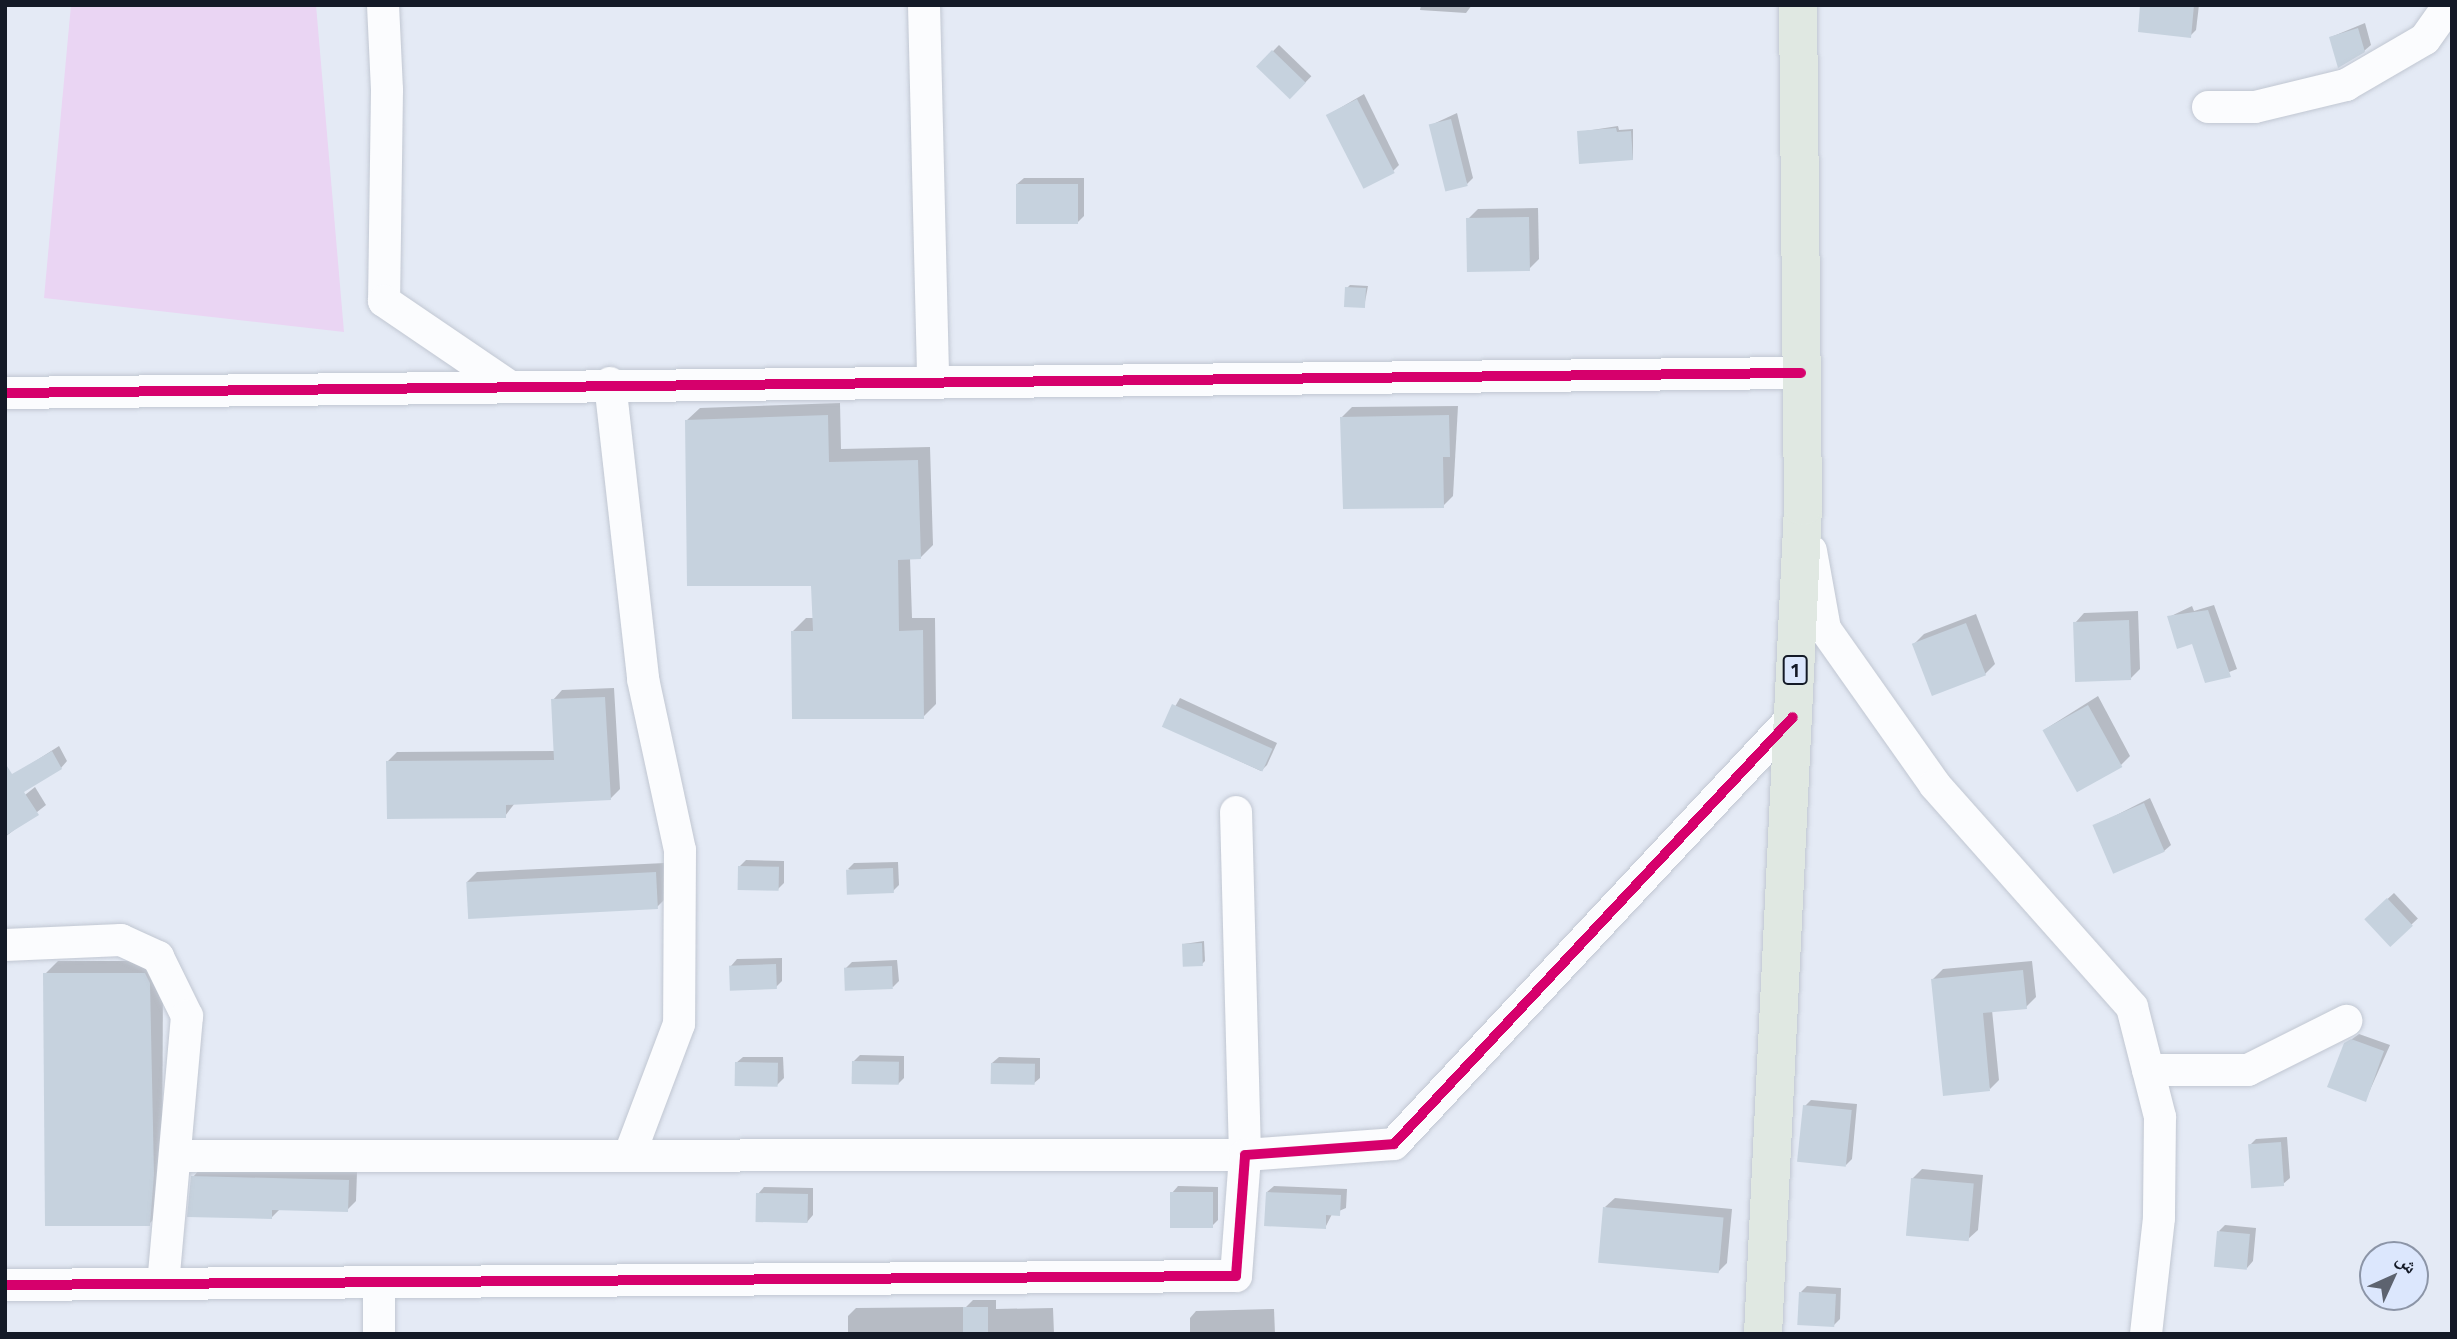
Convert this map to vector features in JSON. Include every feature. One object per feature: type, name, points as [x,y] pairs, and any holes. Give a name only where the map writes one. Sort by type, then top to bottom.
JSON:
[{"type":"main road","name":"1","points":[[1763,1334],[1803,506],[1798,5]]},
{"type":"street","points":[[383,5],[387,90],[384,301],[506,384]]},
{"type":"street","points":[[924,5],[933,380]]},
{"type":"street","points":[[2208,107],[2255,107],[2346,85],[2425,38],[2449,5]]},
{"type":"street","points":[[5,393],[506,384],[1801,373]]},
{"type":"street","points":[[610,383],[643,679],[680,850],[680,1024],[629,1156]]},
{"type":"street","points":[[1803,506],[1825,629],[1935,785],[2132,1007],[2160,1116],[2159,1218],[2146,1334]]},
{"type":"street","points":[[175,1156],[1245,1155],[1394,1143],[1793,717]]},
{"type":"street","points":[[5,1285],[1236,1276],[1245,1155],[1236,812]]},
{"type":"street","points":[[5,946],[121,940],[158,957],[187,1016],[163,1283]]},
{"type":"street","points":[[2148,1070],[2248,1070],[2346,1021]]},
{"type":"street","points":[[379,1282],[379,1334]]},
{"type":"shaded area","points":[[71,5],[316,5],[344,332],[44,298]]},
{"type":"building","points":[[2140,5],[2194,5],[2191,38],[2138,32]]},
{"type":"building","points":[[2358,28],[2365,52],[2338,68],[2329,37]]},
{"type":"building","points":[[1272,50],[1306,83],[1290,99],[1256,67]]},
{"type":"building","points":[[1357,99],[1395,173],[1363,189],[1326,115]]},
{"type":"building","points":[[1451,119],[1468,186],[1445,192],[1429,125]]},
{"type":"building","points":[[1616,128],[1617,132],[1631,131],[1633,160],[1579,164],[1577,131]]},
{"type":"building","points":[[1016,184],[1078,184],[1078,224],[1016,224]]},
{"type":"building","points":[[1529,217],[1530,271],[1467,272],[1466,218]]},
{"type":"building","points":[[1345,287],[1366,288],[1365,308],[1344,307]]},
{"type":"building","points":[[828,415],[829,462],[918,460],[921,559],[898,560],[899,631],[923,630],[924,719],[792,719],[791,631],[813,631],[811,586],[687,586],[685,420]]},
{"type":"building","points":[[1449,415],[1450,457],[1443,457],[1444,508],[1343,509],[1340,417]]},
{"type":"building","points":[[2208,610],[2231,677],[2205,683],[2192,644],[2177,649],[2167,616]]},
{"type":"building","points":[[2129,620],[2131,680],[2075,682],[2073,622]]},
{"type":"building","points":[[1966,623],[1986,675],[1932,696],[1912,644]]},
{"type":"building","points":[[605,697],[611,800],[506,805],[506,818],[387,819],[386,761],[554,760],[551,699]]},
{"type":"building","points":[[1172,704],[1272,749],[1262,772],[1162,727]]},
{"type":"building","points":[[2088,705],[2122,767],[2077,792],[2043,730]]},
{"type":"building","points":[[52,751],[62,769],[24,792],[39,815],[5,836],[5,763],[12,774]]},
{"type":"building","points":[[2144,803],[2165,852],[2113,874],[2092,825]]},
{"type":"building","points":[[738,866],[779,867],[779,891],[738,890]]},
{"type":"building","points":[[893,868],[894,893],[847,895],[846,870]]},
{"type":"building","points":[[656,872],[658,909],[468,919],[466,882]]},
{"type":"building","points":[[2387,898],[2413,926],[2390,947],[2364,919]]},
{"type":"building","points":[[1202,943],[1203,966],[1183,967],[1182,944]]},
{"type":"building","points":[[776,964],[777,989],[730,991],[729,966]]},
{"type":"building","points":[[892,966],[893,989],[845,991],[844,968]]},
{"type":"building","points":[[2023,970],[2027,1009],[1983,1013],[1990,1091],[1943,1096],[1931,979]]},
{"type":"building","points":[[43,973],[145,973],[150,983],[154,1175],[150,1226],[45,1226]]},
{"type":"building","points":[[2351,1039],[2384,1051],[2366,1102],[2327,1087],[2344,1043]]},
{"type":"building","points":[[852,1061],[899,1062],[899,1085],[852,1084]]},
{"type":"building","points":[[735,1062],[778,1063],[778,1087],[735,1086]]},
{"type":"building","points":[[991,1063],[1035,1064],[1035,1085],[991,1084]]},
{"type":"building","points":[[1803,1105],[1852,1110],[1846,1167],[1797,1162]]},
{"type":"building","points":[[2281,1142],[2284,1186],[2251,1188],[2248,1144]]},
{"type":"building","points":[[191,1176],[349,1180],[348,1212],[272,1210],[272,1219],[187,1217]]},
{"type":"building","points":[[1911,1178],[1974,1183],[1969,1241],[1906,1236]]},
{"type":"building","points":[[1170,1192],[1213,1192],[1213,1228],[1170,1228]]},
{"type":"building","points":[[1266,1192],[1341,1195],[1340,1216],[1326,1215],[1326,1229],[1264,1226]]},
{"type":"building","points":[[756,1193],[808,1194],[807,1223],[755,1222]]},
{"type":"building","points":[[1603,1207],[1724,1218],[1719,1273],[1598,1263]]},
{"type":"building","points":[[2217,1231],[2250,1234],[2247,1270],[2214,1267]]},
{"type":"building","points":[[1799,1292],[1836,1294],[1834,1327],[1797,1325]]},
{"type":"building","points":[[963,1307],[988,1307],[988,1334],[963,1334]]},
{"type":"cycle path","points":[[5,393],[1801,373]]},
{"type":"cycle path","points":[[5,1285],[1236,1276],[1245,1155],[1394,1144],[1793,717]]}]
